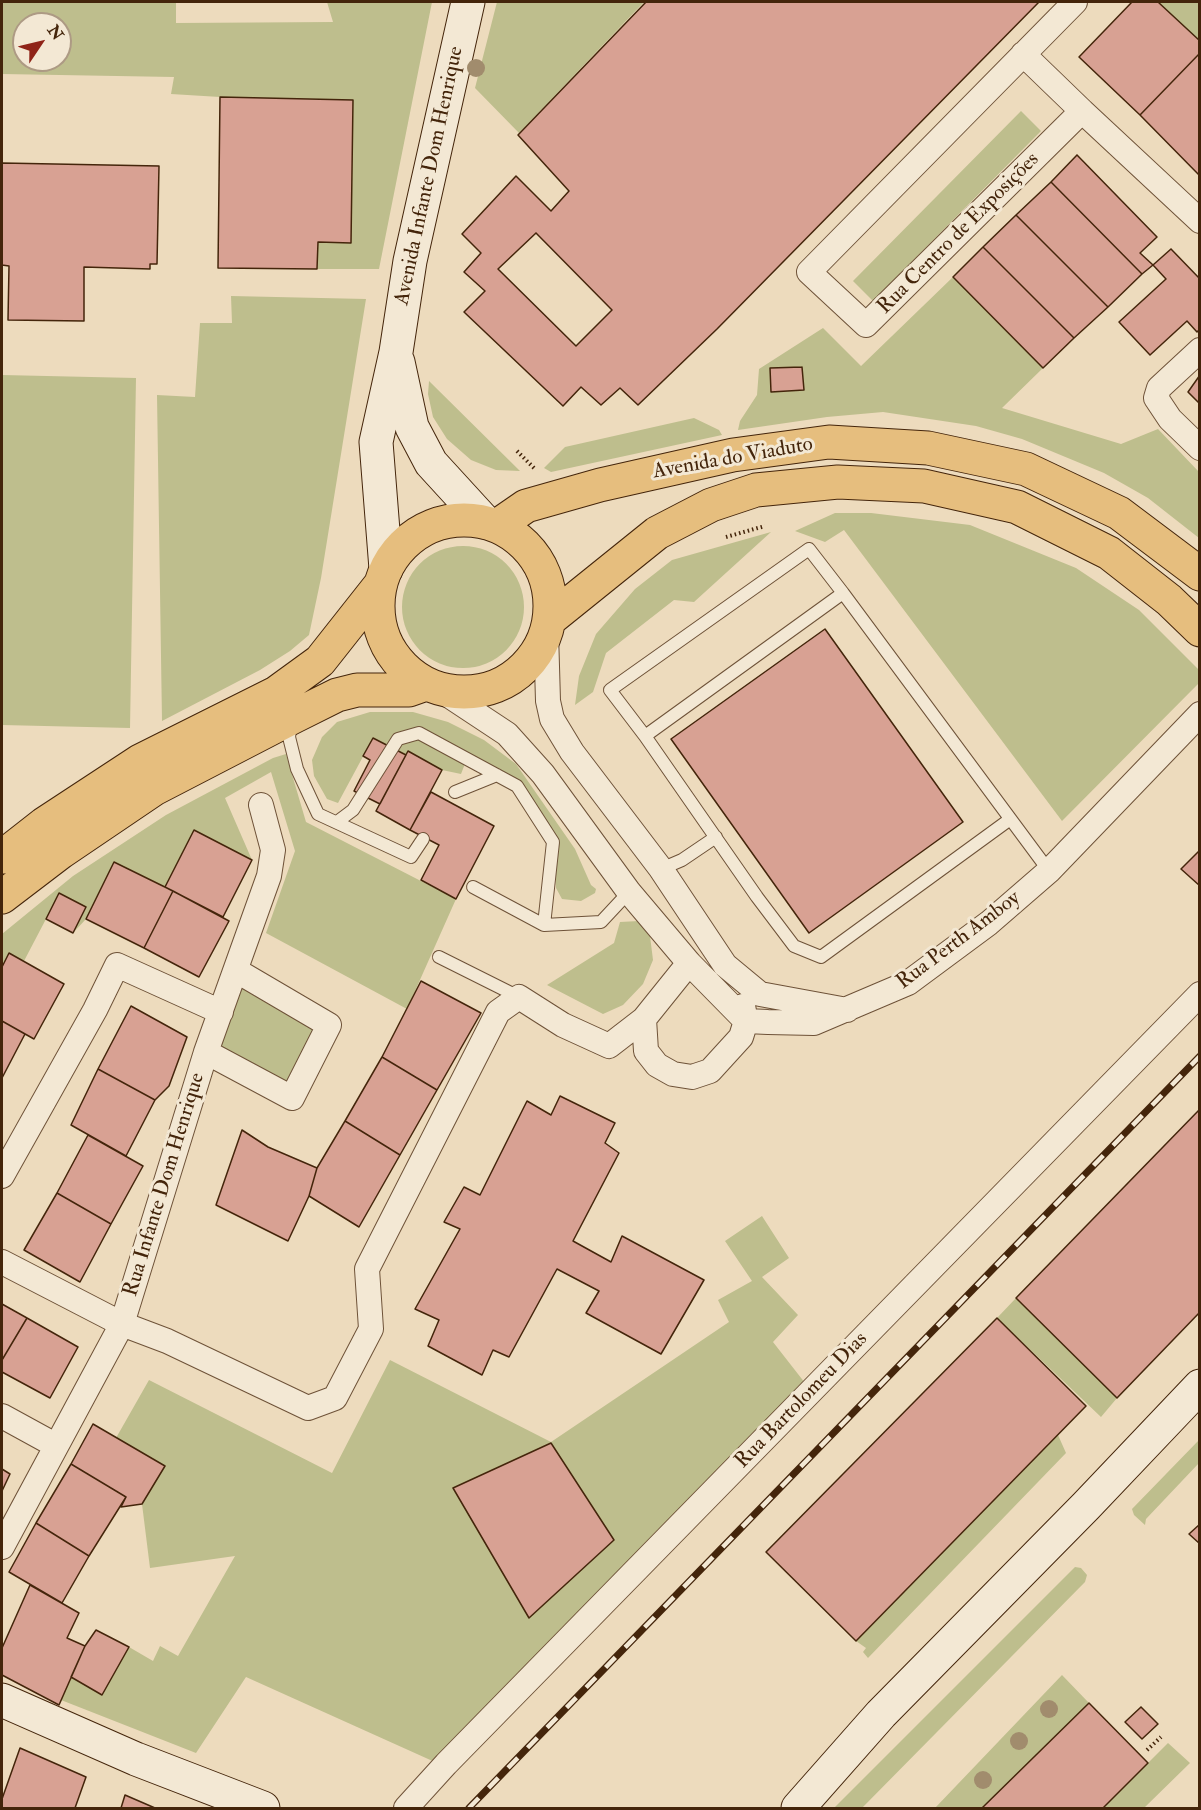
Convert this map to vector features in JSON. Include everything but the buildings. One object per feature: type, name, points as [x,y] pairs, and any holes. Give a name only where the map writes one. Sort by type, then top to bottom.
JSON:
[{"type":"main road","name":"Avenida Infante Dom Henrique","points":[[383,577],[376,442],[396,352],[410,261],[468,2]]},
{"type":"main road","name":"Avenida Infante Dom Henrique","points":[[396,352],[412,427],[431,464],[491,524]]},
{"type":"main road","name":"Avenida do Viaduto","points":[[491,524],[526,506],[600,485],[733,455],[840,442],[928,448],[1026,469],[1119,513],[1198,572]]},
{"type":"main road","name":"Avenida do Viaduto","points":[[548,626],[657,533],[711,505],[756,490],[838,482],[924,486],[1017,507],[1108,553],[1170,600],[1200,630]]},
{"type":"main road","points":[[2,856],[44,824],[140,761],[276,693],[320,661],[383,577],[406,541],[435,524],[460,520],[491,524],[522,542],[540,564],[549,592],[548,626],[530,662],[505,682],[472,693],[432,686],[411,675],[389,650],[378,618],[383,577]]},
{"type":"main road","points":[[2,897],[61,852],[154,789],[337,695],[357,690],[409,690],[432,686]]},
{"type":"main road","points":[[798,1809],[881,1714],[1086,1506],[1200,1386]]},
{"type":"main road","points":[[2,1700],[136,1759],[263,1809]]},
{"type":"street","name":"Rua Centro de Exposições","points":[[1075,2],[809,272],[866,325],[1082,111]]},
{"type":"street","points":[[1023,54],[1200,221]]},
{"type":"street","points":[[1200,350],[1159,388],[1156,398],[1170,419],[1200,448]]},
{"type":"street","points":[[548,626],[548,701],[552,719],[572,752],[661,869],[725,965],[760,994],[849,1010]]},
{"type":"street","points":[[432,686],[507,734],[543,774],[629,892],[688,963],[746,1021]]},
{"type":"street","name":"Rua Perth Amboy","points":[[746,1021],[814,1023],[849,1010],[908,982],[989,923],[1048,871],[1200,714]]},
{"type":"street","name":"Rua Infante Dom Henrique","points":[[2,1547],[55,1444],[122,1324],[206,1052],[237,971],[269,876],[273,850],[261,805]]},
{"type":"street","points":[[610,867],[624,871],[661,869]]},
{"type":"street","points":[[2,1262],[122,1324],[167,1341],[308,1408],[335,1398],[371,1329],[367,1269],[498,1012],[519,997],[563,1025],[609,1046],[644,1019],[688,963]]},
{"type":"street","points":[[2,1176],[95,1010],[117,965],[221,1012]]},
{"type":"street","points":[[206,1052],[292,1098],[329,1025],[237,971]]},
{"type":"street","points":[[644,1019],[646,1051],[657,1065],[673,1074],[692,1077],[710,1071],[741,1038],[746,1021],[737,975]]},
{"type":"street","name":"Rua Bartolomeu Dias","points":[[406,1809],[454,1755],[1200,994]]},
{"type":"street","points":[[2,1416],[55,1444]]},
{"type":"lane","points":[[1009,820],[821,957],[794,946],[610,690],[809,549],[1048,871]]},
{"type":"lane","points":[[645,736],[843,593]]},
{"type":"lane","points":[[293,717],[289,737],[306,793],[318,814],[411,857],[423,839]]},
{"type":"lane","points":[[337,822],[353,810],[398,739],[419,733],[517,786],[553,842],[544,925]]},
{"type":"lane","points":[[455,792],[497,775]]},
{"type":"lane","points":[[661,869],[682,860],[716,837]]},
{"type":"lane","points":[[473,887],[544,925],[601,922],[629,892]]},
{"type":"lane","points":[[439,957],[519,997]]},
{"type":"path","points":[[517,451],[543,477]]},
{"type":"path","points":[[1147,1750],[1161,1737]]},
{"type":"green space","points":[[2,2],[176,2],[176,23],[333,22],[327,2],[432,2],[379,269],[317,269],[318,242],[220,97],[171,94],[174,77],[2,74]]},
{"type":"green space","points":[[497,2],[644,2],[519,133],[475,88]]},
{"type":"green space","points":[[1158,2],[1199,2],[1199,41]]},
{"type":"green space","points":[[1021,111],[1041,131],[873,301],[853,281]]},
{"type":"green space","points":[[953,277],[1043,368],[1002,408],[1121,444],[1158,429],[1199,472],[1199,538],[1148,498],[1104,473],[1022,439],[976,426],[883,412],[827,417],[738,430],[740,421],[757,395],[759,369],[823,328],[861,366]]},
{"type":"green space","points":[[231,296],[366,299],[321,578],[309,635],[290,651],[260,670],[162,721],[157,395],[195,397],[200,323],[232,323]]},
{"type":"green space","points":[[2,375],[136,378],[130,728],[2,725]]},
{"type":"green space","points":[[429,381],[520,471],[496,470],[471,460],[447,439],[433,417],[428,394]]},
{"type":"green space","points":[[694,418],[719,430],[722,435],[551,472],[544,468],[565,447]]},
{"type":"green space","points":[[835,513],[871,513],[970,525],[1076,568],[1139,610],[1199,670],[1199,683],[1062,821],[844,530],[825,542],[795,531]]},
{"type":"green space","points":[[771,532],[694,602],[674,600],[606,653],[593,692],[575,705],[579,676],[596,634],[635,589],[672,560]]},
{"type":"green space","points":[[463,546],[486,551],[506,564],[519,584],[524,607],[519,630],[506,650],[486,663],[463,668],[440,663],[420,650],[407,630],[402,607],[407,584],[420,564],[440,551]]},
{"type":"green space","points":[[370,712],[413,712],[448,722],[484,740],[516,764],[575,849],[591,885],[596,889],[595,893],[581,901],[562,899],[556,888],[554,840],[529,801],[468,756],[461,774],[442,770],[408,752],[406,755],[373,738],[338,803],[327,799],[314,776],[312,760],[322,737],[337,722]]},
{"type":"green space","points":[[286,754],[306,822],[456,899],[407,1009],[266,933],[295,851],[271,772],[225,798],[252,860],[194,830],[165,887],[114,862],[86,919],[73,933],[46,919],[24,961],[9,953],[2,967],[2,934],[73,876],[166,815],[273,758]]},
{"type":"green space","points":[[639,921],[650,936],[653,960],[643,984],[623,1005],[603,1014],[547,985],[614,943],[620,922]]},
{"type":"green space","points":[[237,971],[329,1025],[292,1098],[206,1052]]},
{"type":"green space","points":[[762,1216],[789,1258],[762,1277],[798,1315],[773,1342],[805,1383],[437,1763],[246,1677],[196,1753],[61,1700],[71,1677],[129,1647],[153,1661],[160,1646],[178,1656],[235,1556],[150,1568],[142,1504],[116,1438],[149,1380],[332,1473],[390,1360],[551,1442],[729,1322],[718,1300],[752,1281],[725,1241]],"holes":[[[551,1443],[613,1540],[529,1618],[453,1488]]]},
{"type":"green space","points":[[1016,1298],[1117,1398],[1101,1417],[997,1318]]},
{"type":"green space","points":[[1058,1435],[1066,1453],[868,1658],[863,1652],[866,1648],[856,1641]]},
{"type":"green space","points":[[1199,1440],[1199,1463],[1146,1519],[1145,1525],[1134,1515],[1132,1509]]},
{"type":"green space","points":[[1075,1567],[1081,1568],[1087,1575],[1085,1582],[862,1808],[834,1808]]},
{"type":"green space","points":[[1062,1675],[1089,1703],[982,1808],[935,1808]]},
{"type":"green space","points":[[1168,1743],[1190,1763],[1144,1808],[1103,1808]]},
{"type":"railway","points":[[469,1808],[1200,1056]]}]
